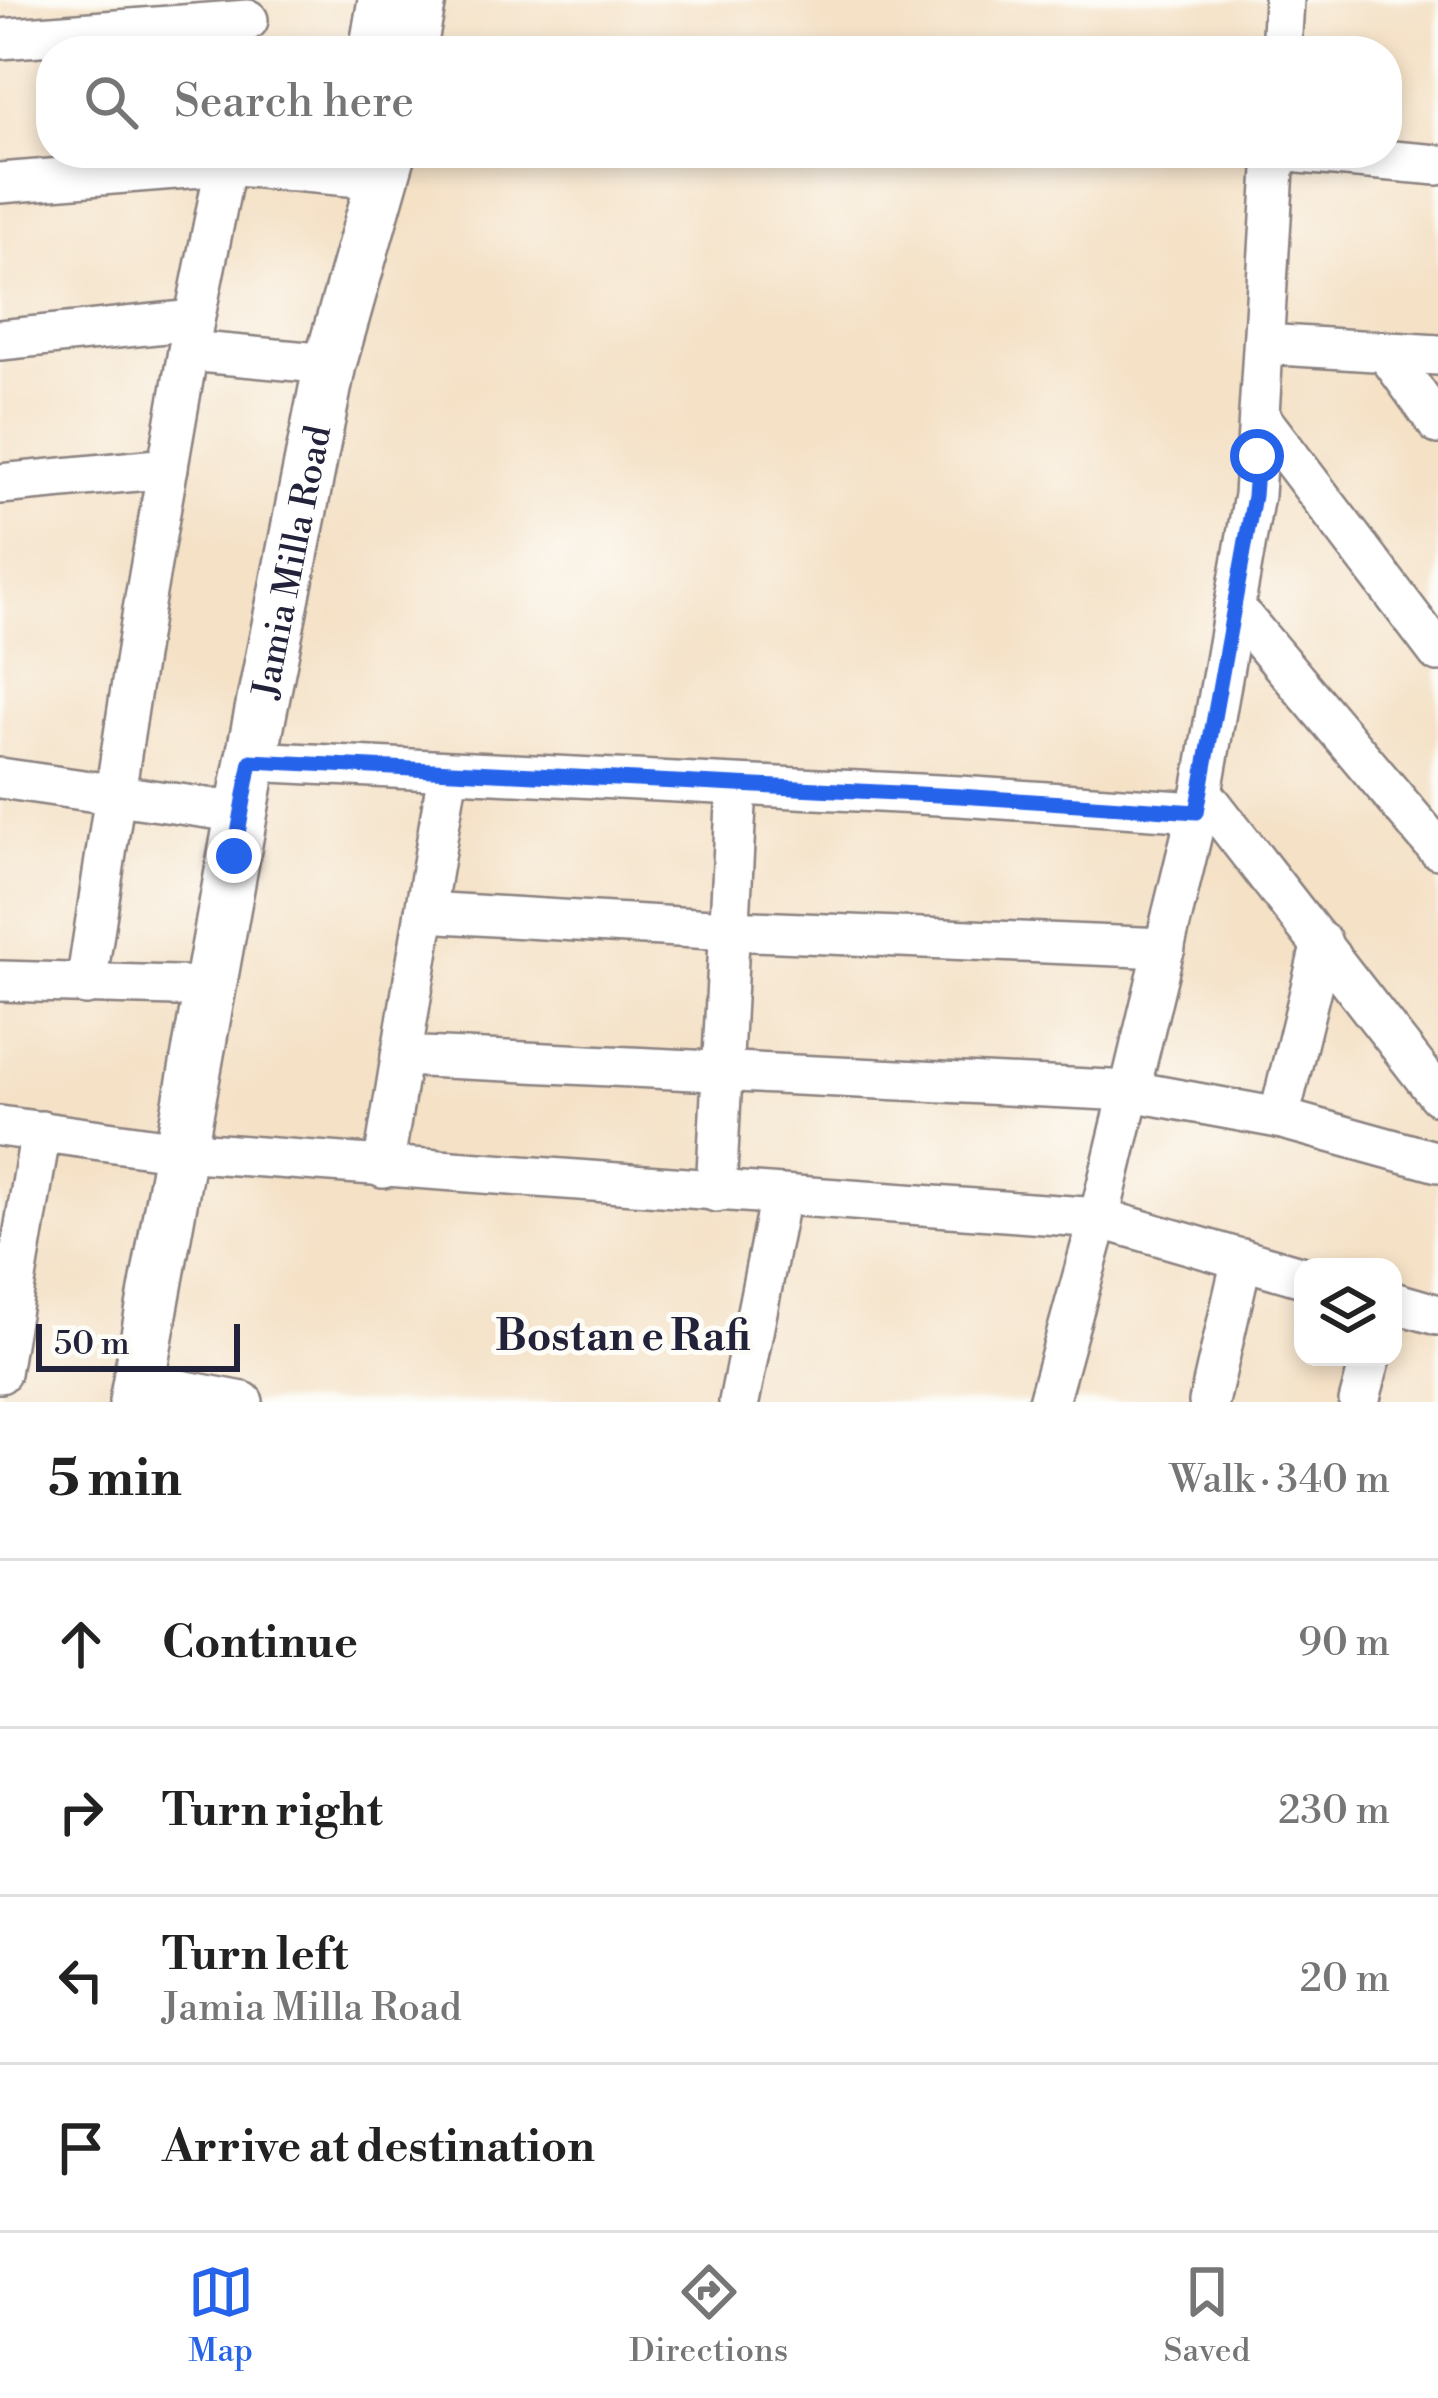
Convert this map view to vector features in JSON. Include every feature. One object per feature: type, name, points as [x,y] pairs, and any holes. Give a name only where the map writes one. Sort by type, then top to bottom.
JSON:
[{"type":"main road","points":[[413,36],[420,0]]},
{"type":"main road","name":"Jamia Milla Road","points":[[136,1392],[251,761],[370,168]]},
{"type":"street","points":[[372,36],[378,0]]},
{"type":"street","points":[[431,36],[437,0]]},
{"type":"street","points":[[1282,36],[1284,0]]},
{"type":"street","points":[[0,39],[101,16],[248,24]]},
{"type":"street","points":[[1402,163],[1438,166]]},
{"type":"street","points":[[0,183],[142,168]]},
{"type":"street","points":[[86,985],[168,468],[225,168]]},
{"type":"street","points":[[1048,1402],[1099,1218],[1199,802],[1254,496],[1274,168]]},
{"type":"street","points":[[0,340],[191,336],[330,364]]},
{"type":"street","points":[[1264,344],[1438,355]]},
{"type":"street","points":[[1386,352],[1438,424]]},
{"type":"street","points":[[1259,416],[1435,642]]},
{"type":"street","points":[[0,484],[168,468]]},
{"type":"street","points":[[1234,607],[1438,849]]},
{"type":"street","points":[[251,761],[736,786],[1199,802],[1322,943],[1438,1095]]},
{"type":"street","points":[[383,1168],[448,772]]},
{"type":"street","points":[[0,778],[242,813]]},
{"type":"street","points":[[716,1192],[736,786]]},
{"type":"street","points":[[425,912],[729,931],[1166,948]]},
{"type":"street","points":[[1279,1118],[1322,943]]},
{"type":"street","points":[[0,981],[212,987]]},
{"type":"street","points":[[401,1056],[1131,1090],[1279,1118],[1438,1162]]},
{"type":"street","points":[[0,1126],[179,1151],[1099,1218],[1294,1273]]},
{"type":"street","points":[[0,1373],[41,1131]]},
{"type":"street","points":[[740,1402],[780,1196]]},
{"type":"street","points":[[1209,1402],[1242,1259]]},
{"type":"street","points":[[1402,1305],[1438,1315]]},
{"type":"street","points":[[1359,1402],[1369,1366]]},
{"type":"street","points":[[136,1392],[243,1402]]},
{"type":"district","name":"Bostan e Rafi","points":[[623,1335]]},
{"type":"route","points":[[234,856],[251,761],[1197,812],[1254,496],[1257,456]]}]
